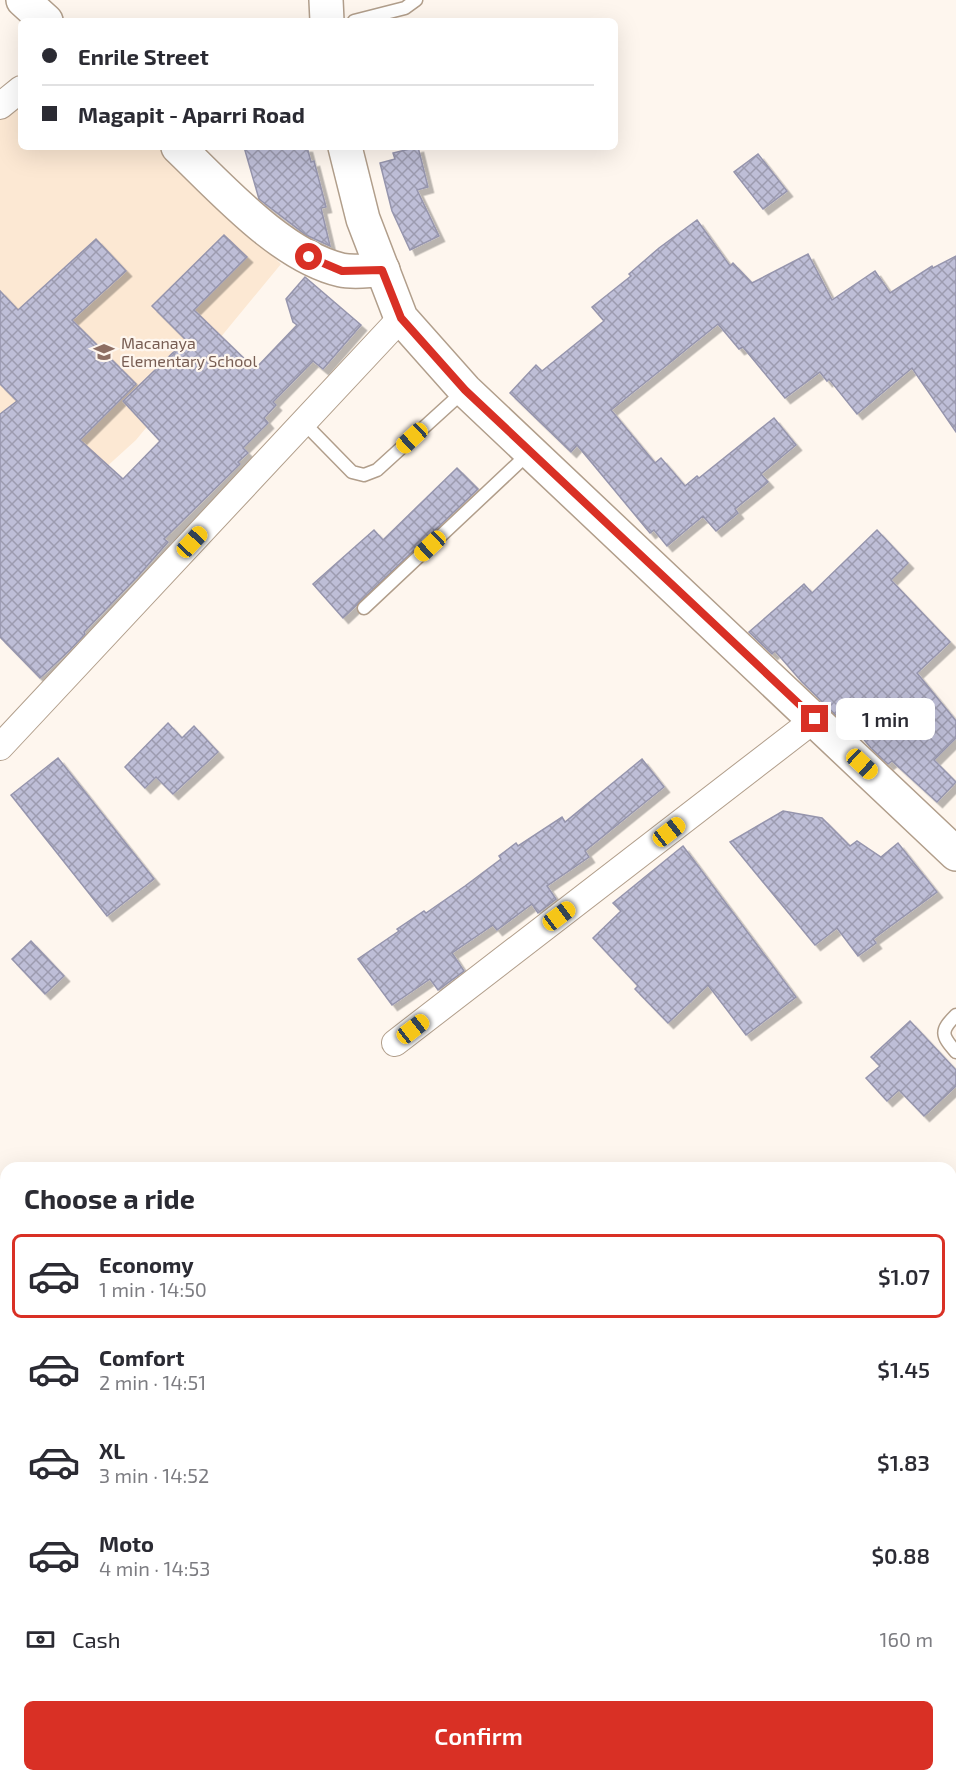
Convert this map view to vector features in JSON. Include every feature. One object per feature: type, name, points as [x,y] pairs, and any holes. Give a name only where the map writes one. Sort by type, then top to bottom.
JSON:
[{"type":"main road","points":[[23,0],[43,18]]},
{"type":"main road","points":[[326,0],[327,18]]},
{"type":"main road","points":[[181,150],[260,226],[309,257],[342,271],[382,270]]},
{"type":"main road","points":[[346,150],[363,219],[401,318],[465,390],[956,854]]},
{"type":"street","points":[[0,106],[18,91]]},
{"type":"street","points":[[0,747],[401,318]]},
{"type":"street","points":[[395,1043],[815,719]]},
{"type":"lane","points":[[366,18],[405,8],[416,0]]},
{"type":"lane","points":[[303,423],[352,472],[364,475],[377,471],[465,390]]},
{"type":"lane","points":[[364,608],[531,451]]},
{"type":"lane","points":[[956,1015],[945,1027],[944,1034],[946,1041],[956,1052]]},
{"type":"shaded area","name":"Macanaya Elementary School","points":[[18,98],[18,150],[161,150],[281,264],[136,440],[38,529],[0,484],[0,113]]},
{"type":"building","points":[[245,150],[308,150],[311,162],[314,161],[326,207],[321,208],[330,246],[306,235],[259,199]]},
{"type":"building","points":[[419,150],[428,187],[417,190],[439,236],[410,250],[392,211],[380,163],[395,159],[393,153]]},
{"type":"building","points":[[758,154],[787,191],[763,209],[734,172]]},
{"type":"building","points":[[697,220],[730,266],[733,263],[752,283],[808,254],[832,300],[875,271],[890,293],[932,266],[933,268],[956,256],[956,432],[912,368],[857,414],[829,379],[827,381],[820,372],[785,398],[743,347],[739,349],[718,324],[611,410],[655,463],[661,458],[685,486],[697,476],[699,478],[774,418],[796,445],[761,474],[768,482],[735,509],[738,513],[716,531],[703,516],[667,546],[654,530],[650,533],[577,445],[571,452],[510,393],[536,365],[542,371],[604,321],[592,307],[631,276],[629,274],[659,248]]},
{"type":"building","points":[[224,235],[247,257],[194,310],[255,369],[297,325],[293,322],[286,299],[305,277],[361,325],[323,369],[313,361],[273,402],[276,405],[264,418],[268,423],[243,448],[248,453],[238,462],[240,464],[164,539],[168,542],[139,575],[84,632],[85,634],[70,650],[40,678],[0,637],[0,414],[17,401],[0,384],[0,291],[18,310],[96,239],[126,271],[72,320],[136,384],[80,440],[123,479],[160,441],[123,401],[186,340],[152,306]]},
{"type":"building","points":[[457,468],[478,489],[343,618],[313,584],[374,530],[383,540]]},
{"type":"building","points":[[877,530],[908,563],[891,580],[950,642],[917,673],[956,721],[956,738],[934,760],[956,782],[937,802],[892,761],[888,764],[850,723],[847,726],[802,682],[775,651],[772,654],[749,632],[804,584],[812,593]]},
{"type":"building","points":[[168,723],[182,738],[194,726],[218,752],[173,794],[156,777],[145,788],[125,767]]},
{"type":"building","points":[[58,758],[154,879],[107,916],[11,795]]},
{"type":"building","points":[[642,759],[664,787],[585,851],[589,857],[547,886],[556,899],[538,913],[532,904],[497,930],[493,925],[452,953],[464,971],[438,990],[430,979],[392,1005],[358,959],[399,931],[397,929],[424,911],[426,913],[465,886],[501,859],[499,856],[516,843],[518,846],[562,817],[565,822]]},
{"type":"building","points":[[783,811],[822,818],[850,846],[857,841],[881,857],[898,843],[937,892],[873,939],[876,943],[858,956],[837,928],[815,945],[730,842]]},
{"type":"building","points":[[683,846],[796,997],[746,1035],[708,985],[668,1023],[635,989],[638,986],[593,938],[621,911],[613,903]]},
{"type":"building","points":[[31,941],[64,976],[45,994],[12,959]]},
{"type":"building","points":[[910,1021],[956,1070],[956,1086],[924,1116],[899,1090],[887,1101],[866,1078],[880,1066],[871,1057]]},
{"type":"place","name":"Macanaya Elementary School","points":[[104,352]]},
{"type":"route","points":[[309,257],[342,271],[382,270],[401,318],[465,390],[815,719]]}]
